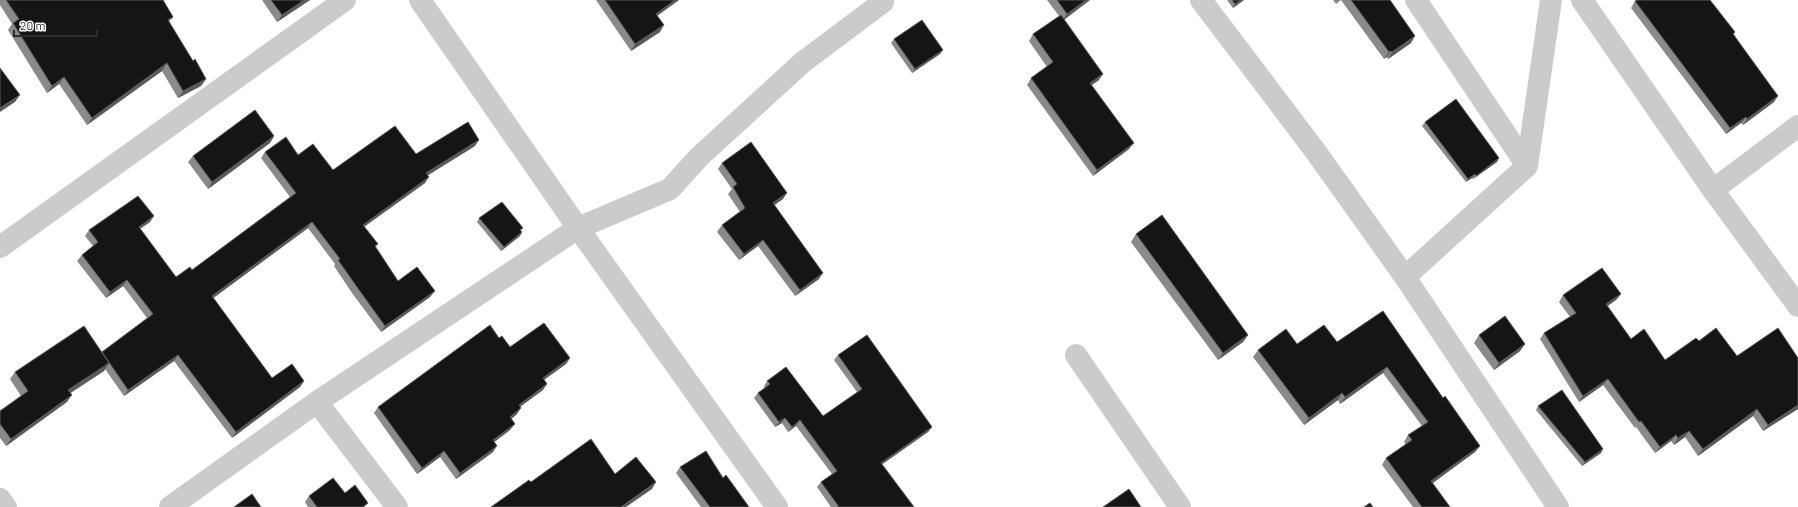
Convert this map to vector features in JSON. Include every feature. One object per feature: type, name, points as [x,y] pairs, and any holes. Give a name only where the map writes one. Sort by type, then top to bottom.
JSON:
[{"type":"street","points":[[0,247],[345,0]]},
{"type":"street","points":[[420,0],[578,228],[777,507]]},
{"type":"street","points":[[1202,0],[1316,152],[1405,277],[1558,507]]},
{"type":"street","points":[[1416,0],[1527,166]]},
{"type":"street","points":[[1405,277],[1527,166],[1551,0]]},
{"type":"street","points":[[1582,0],[1713,190],[1798,306]]},
{"type":"street","points":[[170,507],[317,402],[578,228],[670,189],[699,156],[803,62],[883,2]]},
{"type":"street","points":[[1713,190],[1798,126]]},
{"type":"street","points":[[1076,355],[1180,507]]},
{"type":"street","points":[[317,402],[397,507]]},
{"type":"street","points":[[0,499],[6,507]]},
{"type":"building","points":[[6,0],[163,0],[173,17],[168,20],[193,61],[195,59],[206,79],[183,91],[167,63],[92,118],[64,77],[52,86],[13,23],[19,19]]},
{"type":"building","points":[[271,0],[304,0],[282,15]]},
{"type":"building","points":[[605,0],[675,0],[656,14],[664,25],[635,44]]},
{"type":"building","points":[[1057,0],[1086,0],[1067,14]]},
{"type":"building","points":[[1232,0],[1241,0],[1235,4]]},
{"type":"building","points":[[1351,0],[1390,0],[1415,36],[1392,52],[1389,52]]},
{"type":"building","points":[[1710,0],[1735,32],[1733,34],[1778,96],[1747,119],[1746,117],[1730,128],[1635,1]]},
{"type":"building","points":[[1061,15],[1103,74],[1090,83],[1134,143],[1097,170],[1031,78],[1053,62],[1033,34]]},
{"type":"building","points":[[922,20],[943,50],[915,69],[894,39]]},
{"type":"building","points":[[0,68],[20,95],[0,108]]},
{"type":"building","points":[[1456,99],[1499,158],[1476,176],[1475,174],[1468,179],[1425,122]]},
{"type":"building","points":[[255,110],[274,136],[212,182],[193,156]]},
{"type":"building","points":[[468,122],[479,140],[426,173],[429,177],[363,225],[378,244],[375,246],[398,281],[417,267],[435,291],[385,326],[338,260],[340,259],[312,222],[212,296],[272,378],[292,364],[304,381],[236,432],[178,355],[128,390],[102,352],[153,314],[127,280],[110,292],[82,255],[98,242],[89,230],[138,196],[154,216],[139,227],[176,277],[190,267],[192,270],[296,193],[265,152],[286,137],[298,155],[313,144],[333,170],[395,126],[416,154]]},
{"type":"building","points":[[751,142],[787,193],[773,203],[823,273],[800,290],[763,240],[744,254],[722,225],[745,208],[733,187],[737,184],[722,163]]},
{"type":"building","points":[[502,202],[523,228],[520,230],[522,232],[504,247],[479,218]]},
{"type":"building","points":[[1162,215],[1248,335],[1223,353],[1136,234]]},
{"type":"building","points":[[1602,268],[1621,294],[1606,304],[1631,339],[1644,329],[1665,360],[1696,338],[1699,341],[1716,328],[1737,356],[1778,328],[1798,358],[1798,405],[1768,425],[1757,409],[1703,449],[1689,431],[1678,438],[1676,435],[1660,447],[1641,421],[1639,422],[1608,379],[1583,396],[1544,333],[1576,313],[1563,295]]},
{"type":"building","points":[[1383,311],[1443,398],[1445,396],[1480,446],[1431,481],[1450,507],[1422,507],[1386,458],[1412,440],[1408,435],[1428,422],[1387,367],[1345,397],[1342,393],[1309,418],[1258,350],[1286,329],[1297,344],[1324,325],[1337,342]]},
{"type":"building","points":[[1505,316],[1525,344],[1499,363],[1479,335]]},
{"type":"building","points":[[544,323],[570,358],[543,378],[547,384],[519,405],[521,408],[510,417],[515,424],[493,440],[497,446],[460,473],[444,451],[422,468],[378,407],[490,325],[499,338],[502,336],[510,347]]},
{"type":"building","points":[[84,326],[109,363],[68,390],[72,395],[11,439],[0,424],[0,411],[28,391],[15,372]]},
{"type":"building","points":[[867,335],[932,427],[881,463],[914,507],[839,507],[821,482],[837,471],[800,420],[792,427],[785,418],[779,422],[758,393],[770,384],[767,381],[786,367],[823,416],[862,389],[838,355]]},
{"type":"building","points":[[1562,390],[1603,449],[1585,462],[1538,406]]},
{"type":"building","points":[[591,439],[615,474],[636,457],[656,482],[621,507],[491,507],[529,480],[531,482]]},
{"type":"building","points":[[706,451],[723,478],[726,475],[749,507],[710,507],[680,467]]},
{"type":"building","points":[[333,478],[345,493],[355,485],[368,503],[363,507],[317,507],[309,496]]},
{"type":"building","points":[[1129,489],[1141,507],[1103,507]]},
{"type":"building","points":[[252,494],[261,507],[234,507]]},
{"type":"building","points":[[1370,503],[1373,507],[1364,507]]}]
